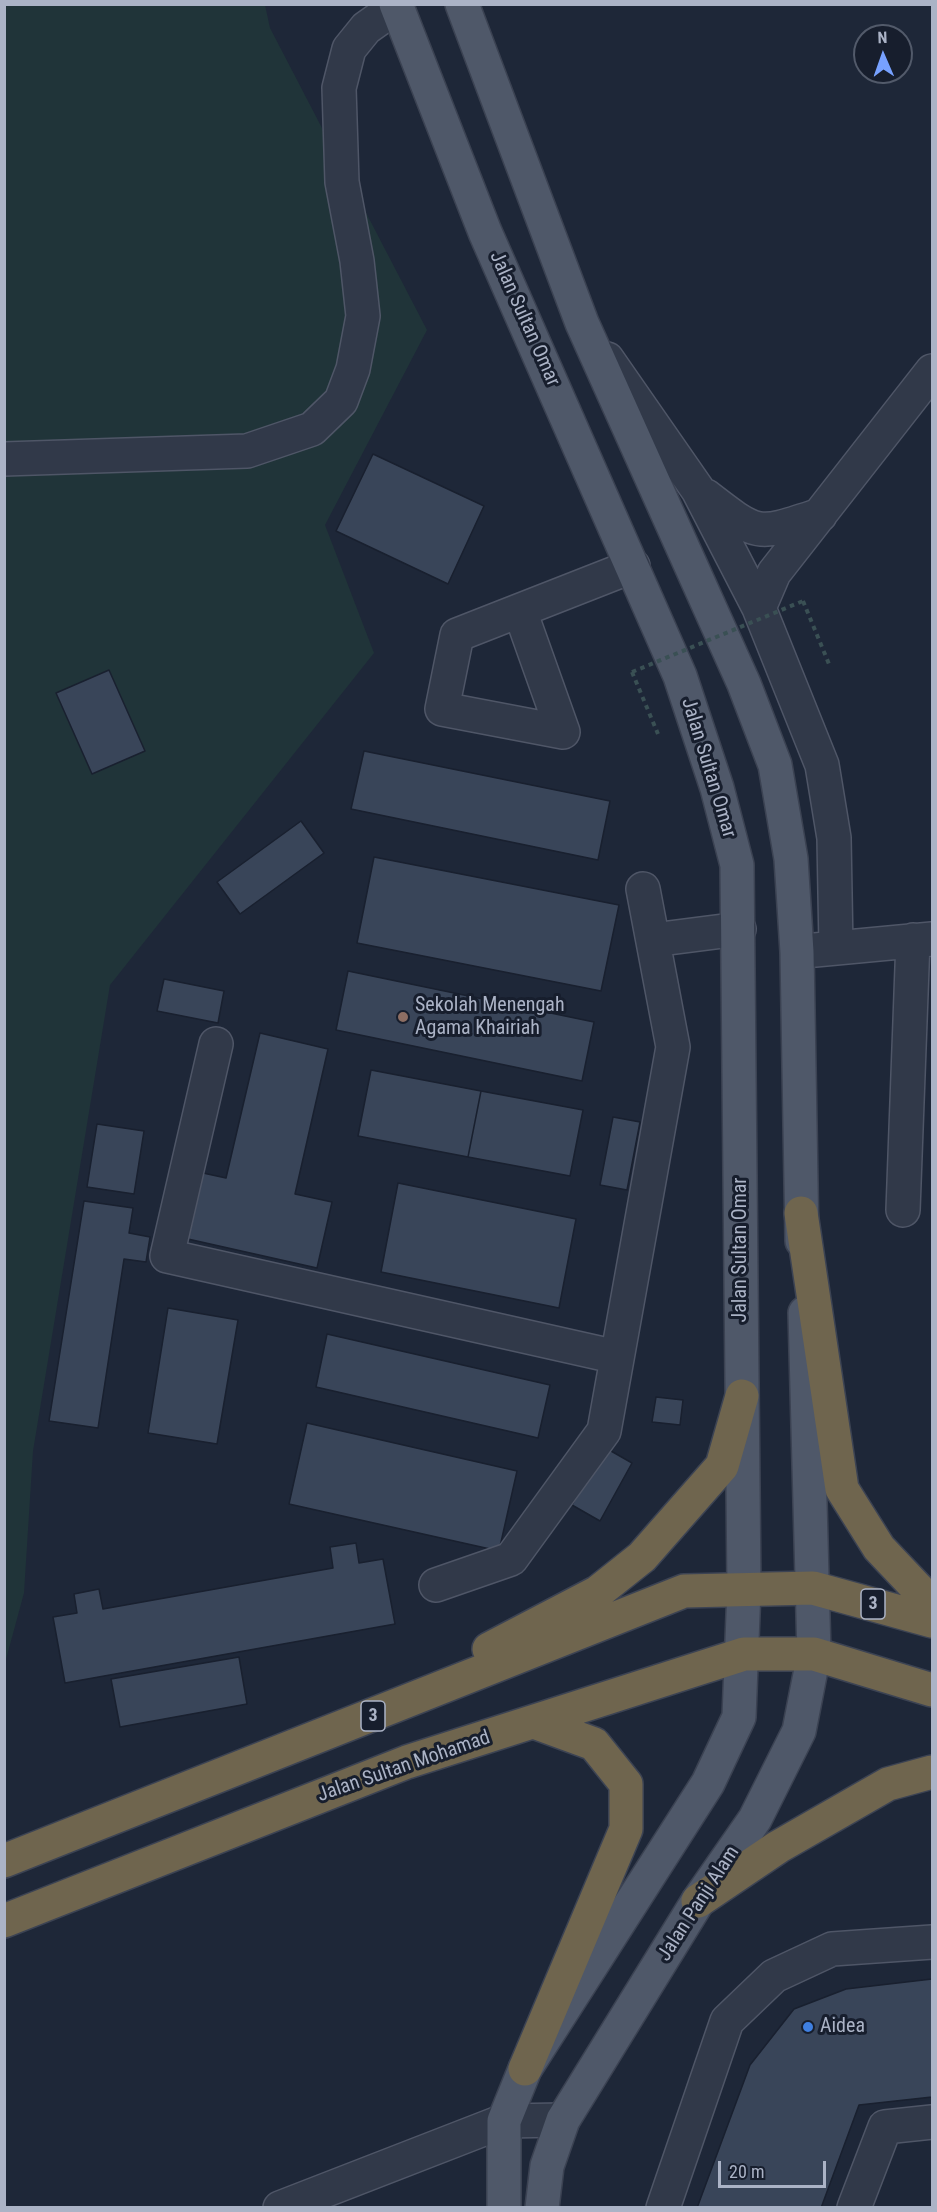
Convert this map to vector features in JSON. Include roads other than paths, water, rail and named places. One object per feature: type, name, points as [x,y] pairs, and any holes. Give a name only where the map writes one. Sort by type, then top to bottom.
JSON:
[{"type":"highway","points":[[801,1213],[842,1489],[879,1548],[933,1604]]},
{"type":"highway","points":[[339,1729],[598,1592],[642,1557],[722,1466],[742,1396]]},
{"type":"highway","name":"3","points":[[4,1861],[684,1591],[813,1588],[933,1621]]},
{"type":"highway","name":"Jalan Sultan Mohamad","points":[[4,1921],[407,1762],[744,1654],[814,1654],[933,1690]]},
{"type":"highway","points":[[525,2069],[626,1830],[626,1784],[594,1744],[534,1722]]},
{"type":"highway","points":[[698,1901],[778,1847],[888,1784],[933,1772]]},
{"type":"main road","points":[[462,4],[582,323],[744,684],[775,765],[792,859],[797,952],[801,1213],[813,1588]]},
{"type":"main road","name":"Jalan Sultan Omar","points":[[397,5],[485,232],[680,676],[717,788],[737,865],[744,1589]]},
{"type":"main road","name":"Jalan Panji Alam","points":[[542,2208],[548,2166],[563,2120],[698,1901],[755,1819],[799,1731],[814,1654],[813,1588]]},
{"type":"main road","points":[[504,2208],[504,2121],[525,2069],[708,1783],[739,1717],[744,1654],[744,1589]]},
{"type":"street","points":[[4,459],[247,451],[312,429],[341,401],[353,369],[363,316],[357,261],[342,182],[339,88],[349,48],[366,28],[397,5]]},
{"type":"street","points":[[582,323],[698,490],[759,608],[822,765],[834,838],[836,948]]},
{"type":"street","points":[[759,608],[774,573],[933,371]]},
{"type":"street","points":[[698,490],[744,526],[760,530],[775,530],[820,515]]},
{"type":"street","points":[[520,610],[633,566]]},
{"type":"street","points":[[436,1585],[511,1559],[604,1431],[673,1047],[643,889]]},
{"type":"street","points":[[653,940],[739,929]]},
{"type":"street","points":[[797,952],[923,940],[903,1210]]},
{"type":"street","points":[[216,1044],[167,1256],[617,1357]]},
{"type":"street","points":[[663,2208],[727,2021],[774,1976],[832,1949],[933,1942]]},
{"type":"street","points":[[280,2208],[504,2121],[563,2120]]},
{"type":"street","points":[[854,2208],[885,2127],[933,2122]]},
{"type":"place","name":"Sekolah Menengah Agama Khairiah","points":[[403,1017]]},
{"type":"place","name":"Aidea","points":[[808,2027]]}]
